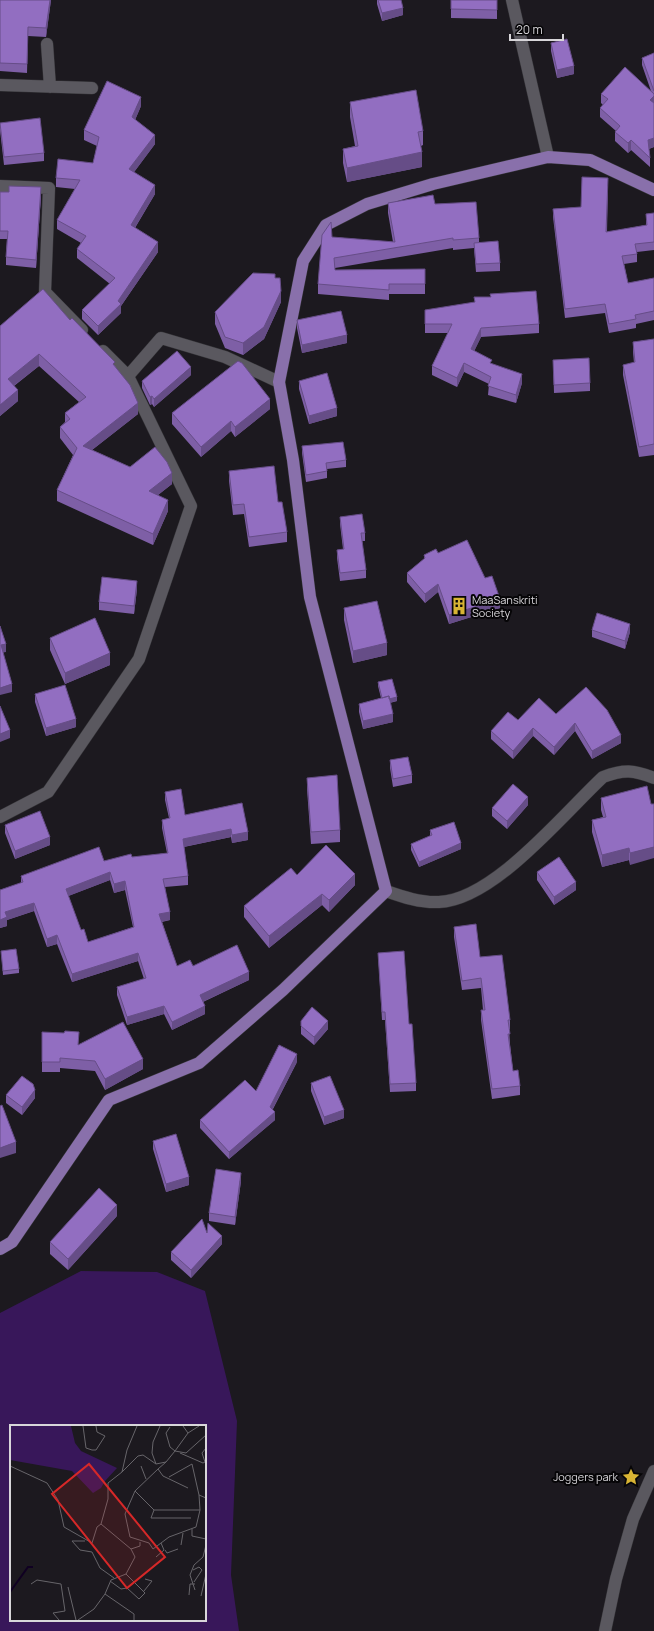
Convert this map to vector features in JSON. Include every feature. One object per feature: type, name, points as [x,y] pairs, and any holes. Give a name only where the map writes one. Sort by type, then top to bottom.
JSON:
[{"type":"main road","points":[[0,1249],[12,1242],[109,1100],[199,1063],[283,990],[386,891],[310,597],[293,460],[279,382],[303,261],[326,225],[367,204],[433,184],[548,157],[590,160],[654,190]]},
{"type":"street","points":[[512,0],[548,157]]},
{"type":"street","points":[[47,44],[50,87]]},
{"type":"street","points":[[0,85],[92,88]]},
{"type":"street","points":[[0,186],[49,188],[45,292],[128,376],[191,506],[139,659],[48,792],[0,818]]},
{"type":"street","points":[[128,376],[161,338],[225,357],[279,382]]},
{"type":"street","points":[[386,891],[416,901],[439,902],[459,899],[481,889],[530,850],[604,777],[629,770],[654,778]]},
{"type":"street","points":[[605,1631],[616,1579],[633,1518],[654,1471]]},
{"type":"shaded area","points":[[81,1271],[157,1272],[205,1291],[237,1421],[231,1575],[239,1631],[0,1631],[0,1313]]},
{"type":"building","points":[[0,0],[50,0],[46,28],[28,27],[27,64],[0,63]]},
{"type":"building","points":[[378,0],[401,0],[403,8],[382,13]]},
{"type":"building","points":[[451,0],[497,0],[497,10],[451,9]]},
{"type":"building","points":[[567,39],[574,66],[557,70],[551,43]]},
{"type":"building","points":[[654,53],[654,91],[642,58]]},
{"type":"building","points":[[625,67],[654,94],[650,100],[654,103],[654,138],[648,140],[650,158],[631,140],[628,143],[615,132],[620,126],[600,108],[608,99],[601,94]]},
{"type":"building","points":[[107,81],[141,97],[132,117],[155,135],[129,169],[155,185],[131,225],[158,242],[118,301],[121,304],[98,326],[82,310],[115,278],[77,249],[86,236],[57,220],[80,180],[56,178],[58,159],[93,163],[99,137],[84,130]]},
{"type":"building","points":[[416,90],[423,131],[418,132],[422,152],[347,168],[343,149],[358,146],[350,102]]},
{"type":"building","points":[[40,118],[44,153],[4,157],[0,123]]},
{"type":"building","points":[[582,177],[608,178],[606,232],[647,225],[646,214],[654,213],[654,242],[635,244],[637,254],[622,256],[628,283],[654,278],[654,311],[635,315],[636,319],[609,324],[605,304],[565,309],[553,209],[581,207]]},
{"type":"building","points":[[9,186],[41,187],[36,260],[6,257],[8,231],[0,231],[0,192],[9,192]]},
{"type":"building","points":[[433,195],[435,204],[476,202],[479,238],[453,240],[453,238],[334,258],[335,270],[425,269],[425,284],[389,284],[389,290],[318,284],[322,235],[331,222],[332,237],[395,242],[388,203]]},
{"type":"building","points":[[498,241],[500,263],[476,264],[474,243]]},
{"type":"building","points":[[253,273],[275,274],[275,278],[280,278],[281,291],[264,327],[243,343],[225,337],[215,312]]},
{"type":"building","points":[[43,289],[70,320],[72,318],[115,362],[113,364],[130,385],[138,403],[83,446],[130,467],[155,447],[167,462],[172,473],[149,491],[168,500],[153,534],[57,490],[77,448],[60,427],[70,419],[65,413],[86,397],[39,354],[8,379],[18,390],[0,405],[0,326]]},
{"type":"building","points":[[536,291],[539,324],[481,328],[471,349],[492,360],[490,363],[522,374],[516,395],[488,386],[491,377],[464,363],[457,378],[432,366],[452,324],[425,324],[425,310],[475,302],[474,297],[491,297],[490,294]]},
{"type":"building","points":[[341,311],[347,335],[302,345],[297,320]]},
{"type":"building","points":[[654,339],[654,444],[639,447],[623,365],[635,362],[633,342]]},
{"type":"building","points":[[177,351],[191,367],[154,399],[152,396],[150,397],[142,381]]},
{"type":"building","points":[[589,358],[590,383],[554,385],[553,360]]},
{"type":"building","points":[[238,361],[242,363],[270,399],[235,427],[231,421],[201,447],[172,413]]},
{"type":"building","points":[[327,373],[337,408],[309,416],[299,381]]},
{"type":"building","points":[[343,442],[346,460],[326,463],[327,471],[306,475],[302,446]]},
{"type":"building","points":[[274,466],[278,502],[282,502],[287,532],[249,537],[244,504],[233,505],[229,471]]},
{"type":"building","points":[[362,514],[365,533],[361,533],[366,570],[340,573],[337,550],[344,549],[340,517]]},
{"type":"building","points":[[467,540],[485,578],[492,576],[500,599],[449,615],[438,584],[425,594],[407,573],[425,558],[424,555],[436,549],[438,553]]},
{"type":"building","points":[[102,577],[137,581],[134,606],[99,602]]},
{"type":"building","points":[[377,601],[387,643],[353,651],[344,608]]},
{"type":"building","points":[[597,613],[630,624],[625,641],[592,630]]},
{"type":"building","points":[[95,618],[110,653],[65,673],[50,638]]},
{"type":"building","points":[[0,626],[6,644],[1,645],[12,684],[0,688]]},
{"type":"building","points":[[392,679],[397,697],[389,699],[389,696],[382,698],[378,682]]},
{"type":"building","points":[[65,685],[76,719],[46,728],[35,694]]},
{"type":"building","points":[[586,687],[607,710],[621,735],[592,751],[575,723],[554,747],[533,728],[513,751],[491,731],[508,712],[518,720],[539,698],[556,714]]},
{"type":"building","points":[[389,696],[393,714],[363,721],[359,704]]},
{"type":"building","points":[[0,706],[10,730],[0,734]]},
{"type":"building","points":[[408,757],[412,775],[393,779],[390,760]]},
{"type":"building","points":[[337,775],[340,830],[311,832],[307,778]]},
{"type":"building","points":[[513,784],[528,797],[507,821],[492,808]]},
{"type":"building","points":[[647,786],[651,804],[654,804],[654,847],[630,853],[629,848],[602,855],[592,820],[606,817],[601,798]]},
{"type":"building","points":[[181,789],[185,815],[242,803],[248,832],[232,835],[231,829],[183,839],[188,876],[163,879],[170,912],[159,914],[177,966],[190,960],[193,966],[237,945],[249,972],[200,995],[205,1006],[172,1022],[164,1006],[127,1017],[117,987],[146,978],[138,953],[72,974],[57,935],[47,939],[34,903],[5,912],[7,917],[0,920],[0,890],[23,882],[21,876],[99,847],[104,861],[131,854],[132,857],[168,853],[162,820],[170,818],[165,792]],"holes":[[[110,872],[114,884],[125,881],[134,927],[88,942],[84,929],[81,930],[66,889]]]},
{"type":"building","points":[[40,811],[50,837],[15,851],[5,825]]},
{"type":"building","points":[[454,822],[461,843],[419,862],[411,844],[432,835],[430,830]]},
{"type":"building","points":[[326,845],[355,874],[329,900],[322,894],[269,936],[244,906],[291,868],[297,875]]},
{"type":"building","points":[[559,857],[576,882],[554,897],[537,872]]},
{"type":"building","points":[[476,924],[480,957],[502,955],[510,1020],[508,1020],[510,1034],[508,1034],[513,1071],[518,1070],[520,1086],[492,1089],[481,1010],[485,1010],[481,978],[462,981],[454,927]]},
{"type":"building","points":[[16,949],[19,969],[3,971],[1,951]]},
{"type":"building","points":[[404,951],[409,1024],[412,1024],[416,1083],[390,1084],[385,1012],[382,1012],[378,953]]},
{"type":"building","points":[[312,1007],[328,1021],[314,1037],[301,1026],[301,1021]]},
{"type":"building","points":[[123,1022],[143,1059],[105,1079],[95,1061],[60,1058],[60,1062],[42,1062],[42,1032],[79,1032],[78,1045]]},
{"type":"building","points":[[279,1045],[297,1054],[270,1107],[275,1112],[229,1152],[200,1120],[245,1080],[256,1091]]},
{"type":"building","points":[[22,1076],[33,1084],[35,1090],[22,1107],[6,1095]]},
{"type":"building","points":[[330,1076],[344,1110],[324,1117],[311,1083]]},
{"type":"building","points":[[2,1105],[16,1142],[0,1148],[0,1106]]},
{"type":"building","points":[[176,1134],[189,1177],[166,1184],[153,1141]]},
{"type":"building","points":[[216,1169],[241,1173],[235,1217],[209,1213]]},
{"type":"building","points":[[99,1188],[117,1205],[68,1259],[50,1242]]},
{"type":"building","points":[[202,1219],[207,1233],[208,1223],[222,1236],[191,1270],[171,1252]]},
{"type":"place","name":"MaaSanskriti Society","points":[[459,606]]},
{"type":"place","name":"Joggers park","points":[[631,1477]]}]
